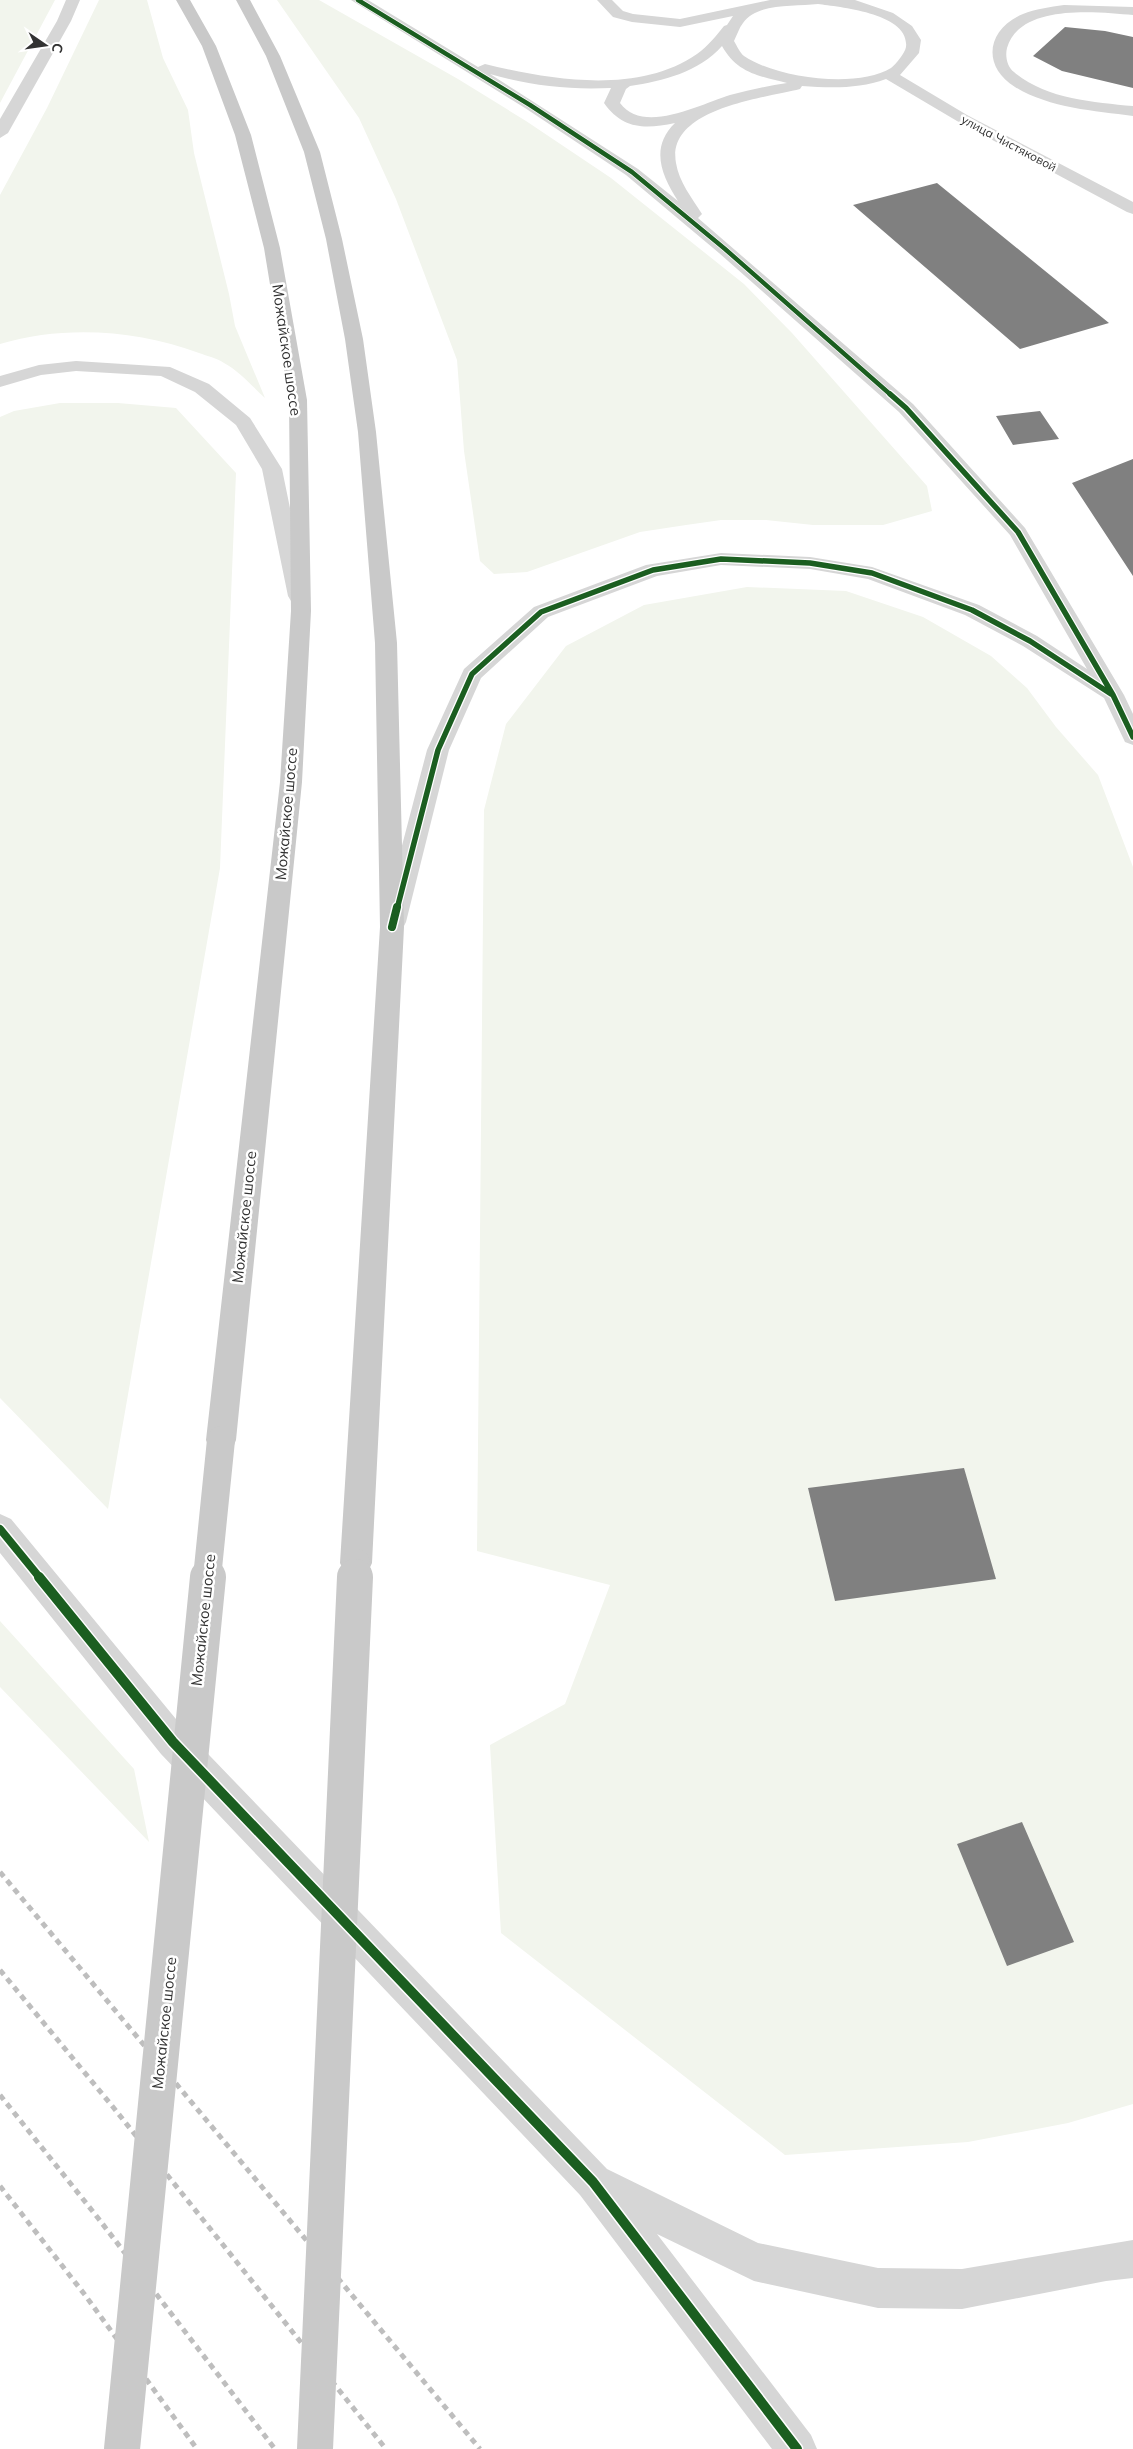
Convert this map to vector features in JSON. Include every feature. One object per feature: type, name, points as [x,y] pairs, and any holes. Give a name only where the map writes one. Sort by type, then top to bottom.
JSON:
[{"type":"main road","name":"Можайское шоссе","points":[[122,2449],[221,1440],[291,782],[301,611],[298,400],[272,248],[243,135],[209,46],[183,0]]},
{"type":"main road","points":[[243,0],[273,56],[312,152],[334,239],[354,339],[367,432],[386,643],[392,927],[356,1562],[315,2449]]},
{"type":"street","points":[[0,133],[64,21],[73,0]]},
{"type":"street","points":[[358,0],[530,105],[632,172],[707,234],[906,408],[1018,532],[1113,695],[1133,738]]},
{"type":"street","points":[[604,0],[618,14],[632,18],[680,23],[798,0],[818,0],[863,6],[883,13],[899,22],[911,33],[915,45],[911,57],[899,68],[888,74],[851,83],[821,84],[764,91],[729,99],[699,112],[655,122],[623,117],[615,110],[612,103],[619,87],[626,82]]},
{"type":"street","points":[[442,52],[505,75],[570,85],[626,82],[675,70],[699,59],[739,18],[776,3]]},
{"type":"street","points":[[895,6],[899,22]]},
{"type":"street","points":[[1133,11],[1099,7],[1056,10],[1024,20],[1005,35],[998,54],[1006,75],[1039,93],[1087,106],[1133,111]]},
{"type":"street","points":[[729,29],[726,41],[732,53],[746,65],[765,74],[790,81],[821,84]]},
{"type":"street","name":"улица Чистяковой","points":[[888,74],[962,118],[1133,209]]},
{"type":"street","points":[[699,112],[680,126],[667,146],[667,159],[675,184],[707,234]]},
{"type":"street","points":[[0,382],[39,370],[76,366],[164,371],[202,388],[243,422],[272,469],[301,611]]},
{"type":"street","points":[[392,927],[438,750],[472,674],[541,612],[653,570],[721,559],[810,563],[872,573],[972,610],[1030,641],[1113,695]]},
{"type":"street","points":[[0,1529],[173,1742],[593,2182],[797,2449]]},
{"type":"street","points":[[593,2182],[754,2262],[878,2288],[962,2289],[1133,2259]]},
{"type":"shaded area","points":[[0,0],[55,0],[0,103]]},
{"type":"shaded area","points":[[99,0],[147,0],[163,58],[188,110],[194,153],[229,294],[235,326],[265,398],[240,374],[221,361],[175,345],[150,339],[125,335],[75,332],[25,338],[0,344],[0,195],[47,108]]},
{"type":"shaded area","points":[[277,0],[319,0],[458,79],[526,121],[611,178],[744,284],[792,333],[927,486],[932,511],[883,525],[813,525],[766,520],[721,520],[686,525],[640,532],[527,572],[494,574],[480,561],[464,451],[457,360],[396,199],[359,118]]},
{"type":"shaded area","points":[[60,403],[118,403],[176,408],[236,473],[220,868],[108,1509],[0,1398],[0,417],[14,411]]},
{"type":"shaded area","points":[[747,587],[846,591],[923,617],[991,656],[1027,688],[1056,727],[1098,775],[1133,867],[1133,2104],[1068,2123],[968,2142],[785,2155],[501,1933],[490,1745],[565,1704],[610,1585],[477,1551],[484,810],[506,724],[566,646],[644,605]]},
{"type":"shaded area","points":[[0,1621],[134,1769],[149,1842],[0,1687]]},
{"type":"building","points":[[1065,27],[1105,31],[1133,37],[1133,88],[1062,71],[1033,56]]},
{"type":"building","points":[[937,183],[1109,323],[1020,349],[853,205]]},
{"type":"building","points":[[1040,411],[1059,439],[1013,445],[996,416]]},
{"type":"building","points":[[1133,459],[1133,576],[1072,483]]},
{"type":"building","points":[[964,1468],[996,1579],[835,1601],[808,1488]]},
{"type":"building","points":[[1022,1822],[1074,1942],[1007,1966],[957,1844]]},
{"type":"railway","points":[[0,1872],[480,2449]]},
{"type":"railway","points":[[0,1970],[113,2107],[386,2449]]},
{"type":"railway","points":[[0,2095],[98,2218],[275,2449]]},
{"type":"railway","points":[[0,2186],[85,2295],[197,2449]]},
{"type":"cycle path","points":[[358,0],[530,105],[632,172],[725,249],[906,408],[1018,532],[1113,695],[1133,737]]},
{"type":"cycle path","points":[[392,927],[438,750],[472,674],[541,612],[653,570],[721,559],[810,563],[872,573],[972,610],[1030,641],[1111,694]]},
{"type":"cycle path","points":[[0,1529],[173,1742],[593,2182],[797,2449]]}]
